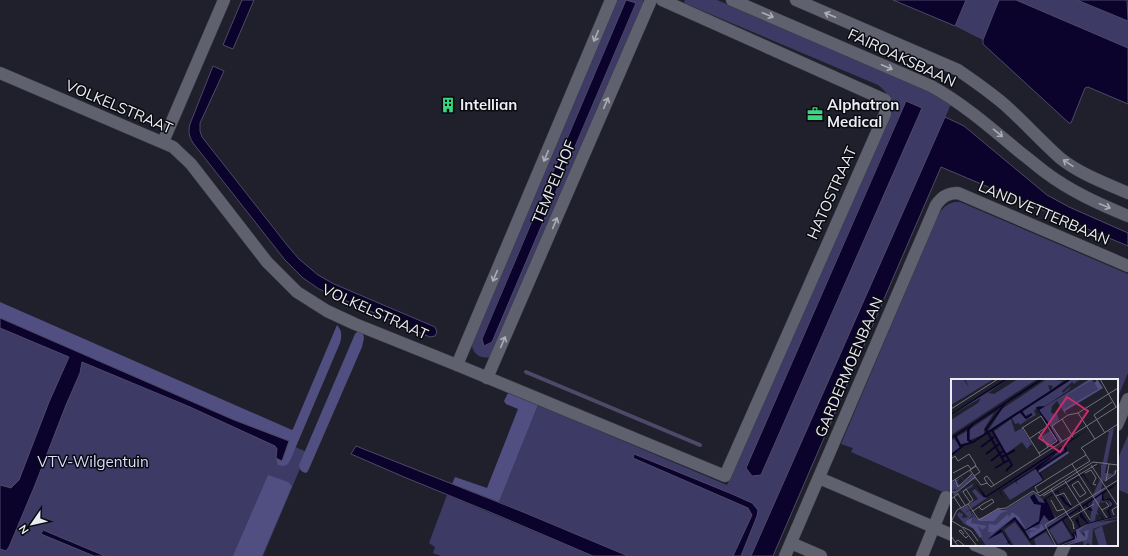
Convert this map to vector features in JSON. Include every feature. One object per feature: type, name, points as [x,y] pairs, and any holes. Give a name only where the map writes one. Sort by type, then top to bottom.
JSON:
[{"type":"street","points":[[164,142],[224,0]]},
{"type":"street","name":"TEMPELHOF","points":[[457,364],[611,0]]},
{"type":"street","name":"TEMPELHOF","points":[[487,378],[651,0]]},
{"type":"street","name":"HATOSTRAAT","points":[[662,0],[885,100],[885,114],[725,476]]},
{"type":"street","name":"FAIROAKSBAAN","points":[[732,0],[931,86],[946,94],[967,109],[1045,172],[1071,190],[1098,204],[1128,216]]},
{"type":"street","name":"FAIROAKSBAAN","points":[[796,0],[958,70],[1005,105],[1061,158],[1081,172],[1128,193]]},
{"type":"street","name":"VOLKELSTRAAT","points":[[0,73],[173,147],[191,164],[267,262],[297,292],[328,311],[355,324],[457,364],[487,378],[725,476]]},
{"type":"street","name":"LANDVETTERBAAN","points":[[946,194],[958,193],[1128,266]]},
{"type":"street","name":"GARDERMOENBAAN","points":[[785,556],[936,205],[946,194]]},
{"type":"street","points":[[1118,423],[1128,399]]},
{"type":"street","points":[[819,478],[951,535]]},
{"type":"street","points":[[922,556],[946,497]]},
{"type":"street","points":[[791,543],[821,556]]},
{"type":"street","points":[[977,546],[1001,556]]},
{"type":"street","points":[[1060,556],[1065,546]]},
{"type":"green space","points":[[617,0],[626,0],[482,338],[484,346],[492,342],[636,4],[627,0],[643,0],[643,4],[493,356],[481,357],[477,355],[473,349],[472,340]]},
{"type":"green space","points":[[685,0],[717,0],[921,87],[951,104],[751,556],[628,556],[499,502],[538,405],[727,485],[890,114],[891,105],[889,98],[885,91],[878,85],[684,3]],"holes":[[[906,101],[746,468],[898,118]]]},
{"type":"green space","points":[[966,0],[999,0],[983,40],[955,26]]},
{"type":"green space","points":[[1016,0],[1077,0],[1128,21],[1128,48]]},
{"type":"green space","points":[[960,202],[1128,274],[1128,373],[1118,397],[1118,379],[951,379],[951,496],[851,452],[853,448],[841,444],[937,217],[946,206],[952,203]]},
{"type":"green space","name":"VTV-Wilgentuin","points":[[0,322],[307,452],[263,556],[0,556]]},
{"type":"green space","points":[[1128,435],[1128,494],[1118,489],[1118,459]]},
{"type":"green space","points":[[447,495],[593,556],[441,556],[433,553],[435,547],[429,543]]},
{"type":"shaded area","points":[[242,0],[254,0],[233,49],[223,45]]},
{"type":"shaded area","points":[[626,0],[636,3],[492,342],[484,346],[482,339]]},
{"type":"shaded area","points":[[893,0],[966,0],[955,26]]},
{"type":"shaded area","points":[[999,0],[1016,0],[1128,48],[1128,104],[1088,87],[1085,88],[1071,123],[1069,123],[983,44],[983,40]]},
{"type":"shaded area","points":[[1077,0],[1127,0],[1128,21]]},
{"type":"shaded area","points":[[213,66],[224,71],[200,123],[202,137],[287,245],[299,259],[318,275],[334,284],[435,327],[437,332],[435,336],[430,337],[319,289],[303,278],[285,260],[193,143],[191,138],[189,132],[190,124]]},
{"type":"shaded area","points":[[906,101],[922,108],[761,475],[752,476],[746,468]]},
{"type":"shaded area","points":[[945,117],[964,126],[1047,195],[1069,207],[1128,233],[1128,246],[941,167],[773,556],[751,556]]},
{"type":"shaded area","points":[[0,302],[292,430],[337,325],[341,331],[341,338],[291,459],[287,465],[281,466],[278,465],[276,458],[282,461],[289,441],[234,420],[0,318]]},
{"type":"shaded area","points":[[0,318],[234,420],[289,441],[282,461],[276,458],[277,449],[275,446],[190,407],[82,362],[80,373],[9,547],[6,551],[0,549],[0,485],[11,488],[19,480],[49,402],[69,357],[0,328]]},
{"type":"shaded area","points":[[358,331],[363,333],[364,338],[362,347],[308,471],[304,473],[299,465],[355,334]]},
{"type":"shaded area","points":[[508,393],[538,405],[499,502],[452,484],[455,477],[487,488],[518,409],[506,404],[504,401]]},
{"type":"shaded area","points":[[356,446],[523,512],[628,556],[593,556],[351,454]]},
{"type":"shaded area","points":[[634,454],[752,503],[758,510],[757,516],[741,556],[733,556],[752,515],[748,508],[633,458]]},
{"type":"shaded area","points":[[268,475],[288,482],[292,486],[262,556],[233,556]]},
{"type":"shaded area","points":[[43,530],[105,556],[94,556],[41,534]]},
{"type":"waterway","points":[[526,372],[700,445]]},
{"type":"place","name":"Intellian","points":[[448,105]]},
{"type":"place","name":"Alphatron Medical","points":[[815,114]]}]
